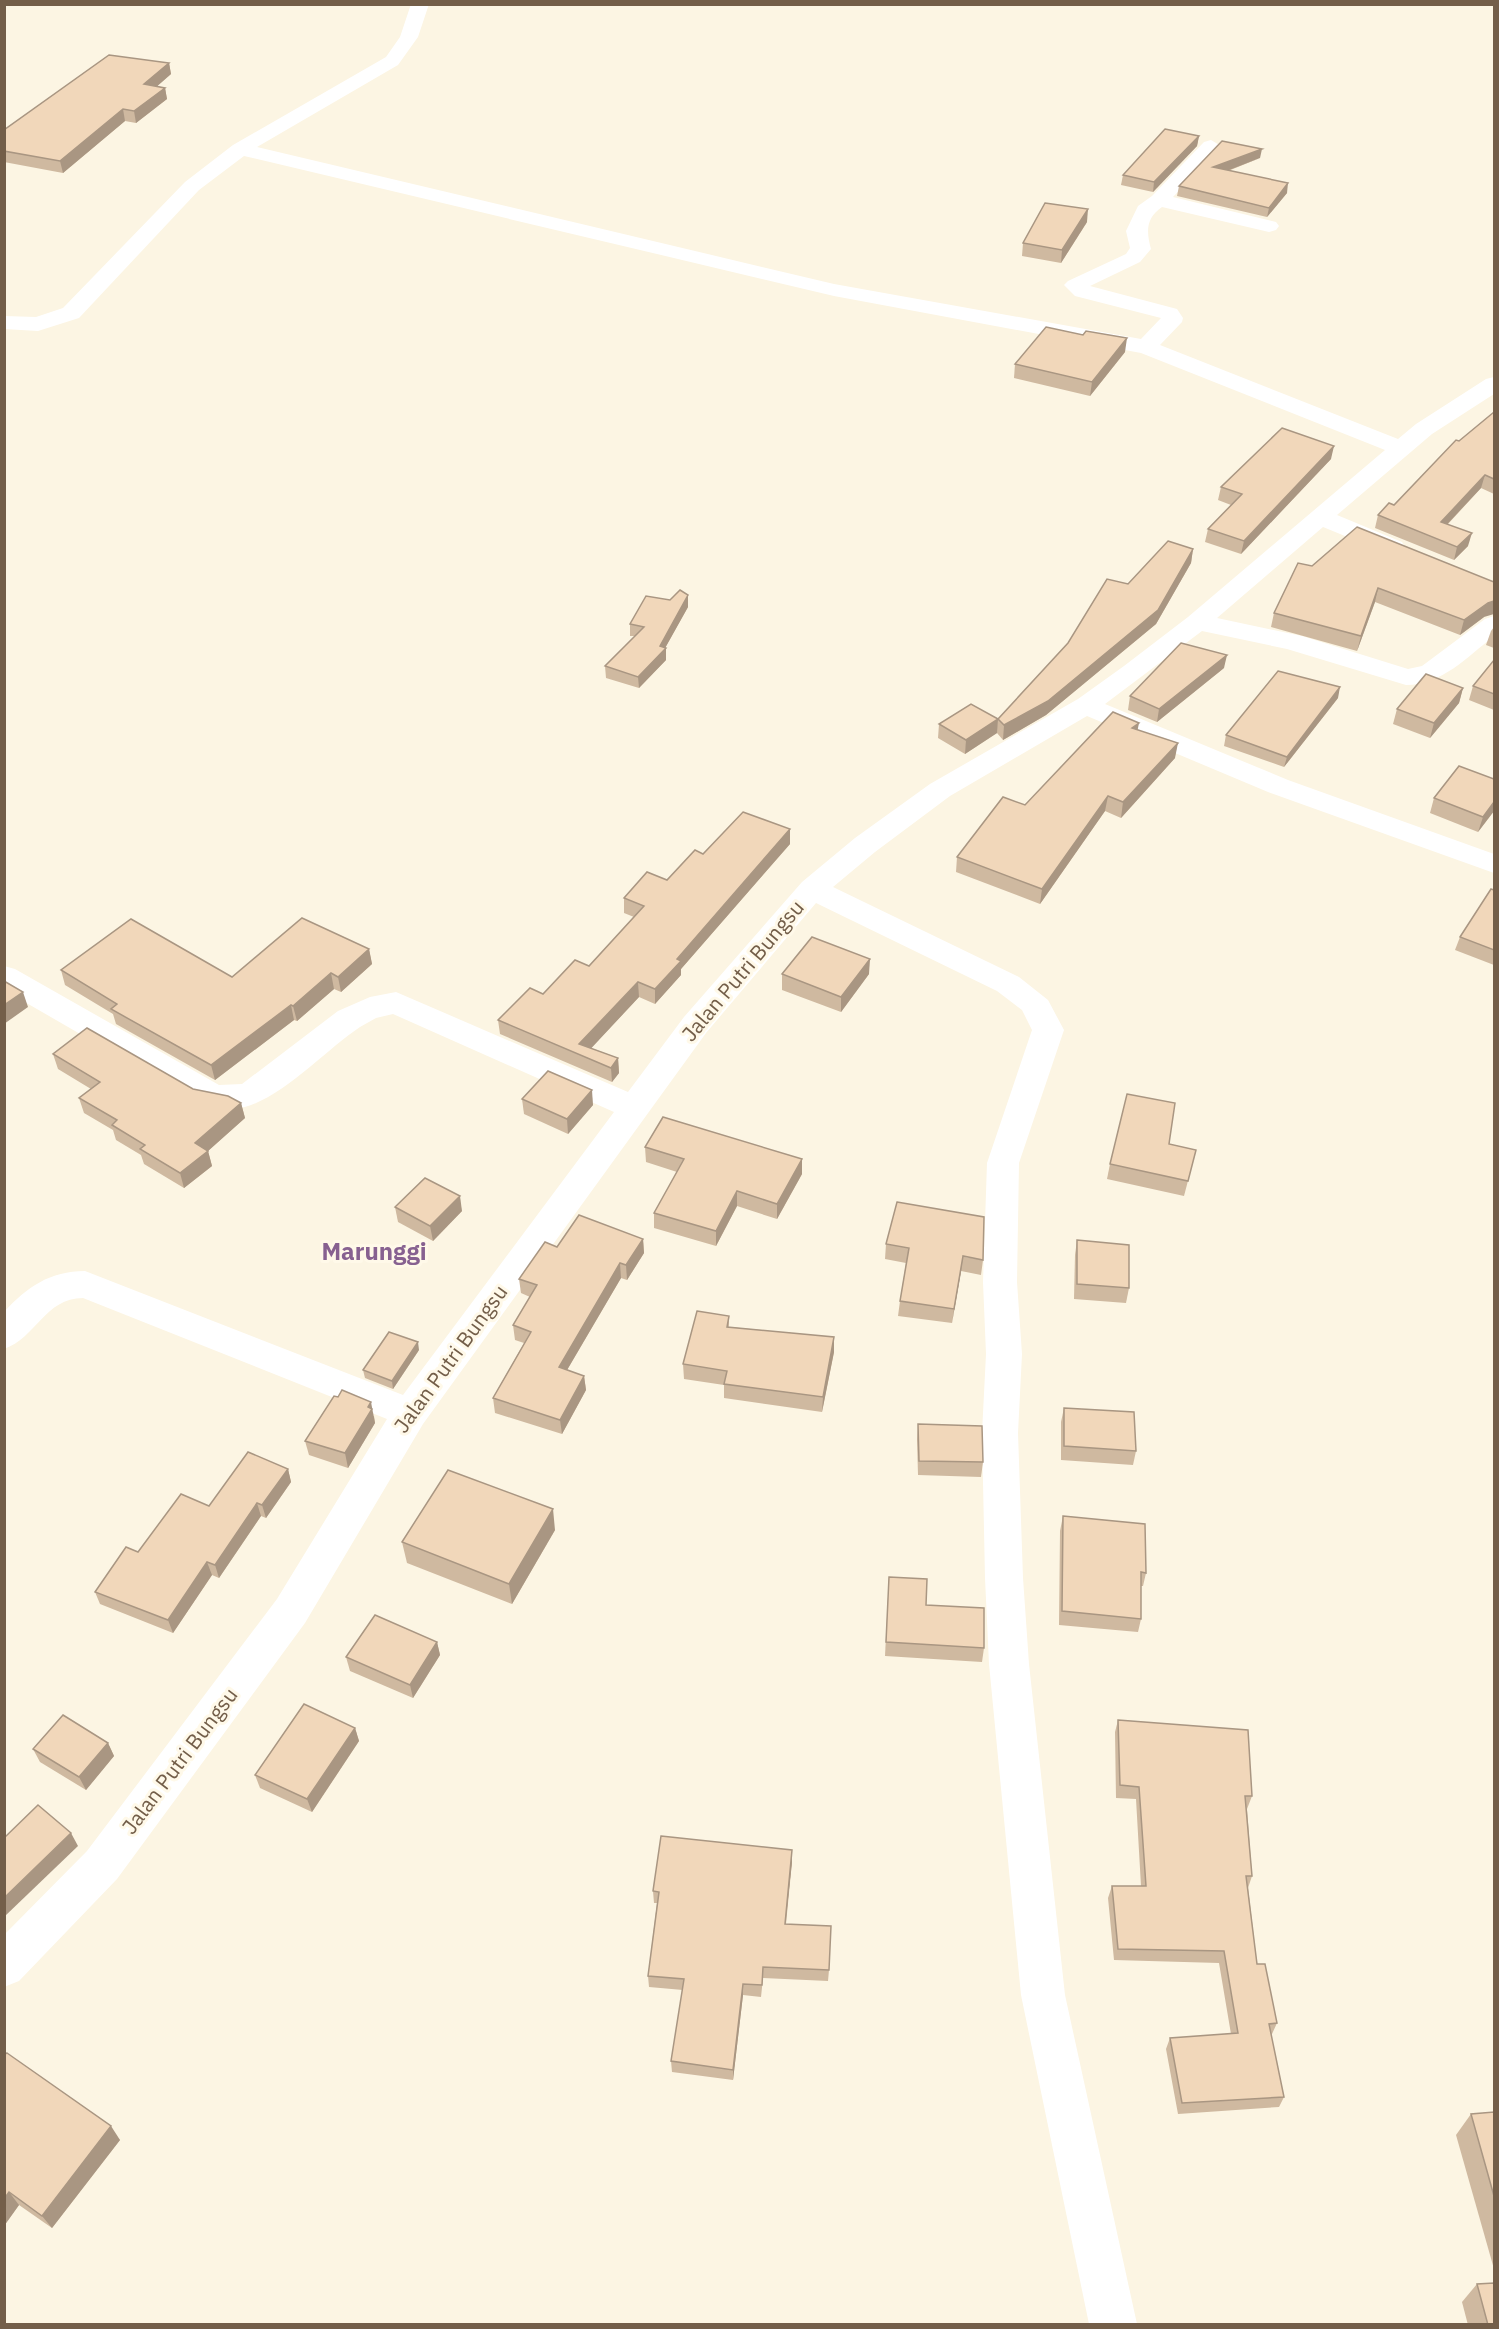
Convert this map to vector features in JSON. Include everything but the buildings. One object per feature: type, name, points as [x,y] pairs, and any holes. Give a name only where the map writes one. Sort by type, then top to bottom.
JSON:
[{"type":"street","points":[[4,322],[38,324],[71,313],[192,186],[240,149],[392,60],[409,37],[420,4]]},
{"type":"street","points":[[1146,347],[1171,322],[1172,318],[1169,314],[1083,291],[1075,285],[1133,258],[1142,249],[1136,231],[1145,210],[1159,200],[1211,147]]},
{"type":"street","points":[[240,149],[834,290],[1146,347],[1401,448]]},
{"type":"street","points":[[1159,200],[1269,226]]},
{"type":"street","name":"Jalan Putri Bungsu","points":[[4,1966],[102,1865],[291,1611],[410,1413],[695,1025],[812,889],[864,845],[940,790],[1087,705],[1197,622],[1424,429],[1494,384]]},
{"type":"street","points":[[1320,517],[1418,557]]},
{"type":"street","points":[[1197,622],[1293,642],[1406,677],[1420,677],[1431,672],[1494,624]]},
{"type":"street","points":[[1087,705],[1278,786],[1494,864]]},
{"type":"street","points":[[812,889],[1008,984],[1031,998],[1043,1013],[1048,1030],[1003,1163],[1000,1282],[1004,1354],[1000,1433],[1004,1578],[1009,1664],[1043,1995],[1113,2325]]},
{"type":"street","points":[[4,976],[209,1094],[221,1098],[252,1094],[352,1017],[371,1005],[396,1002],[633,1107]]},
{"type":"street","points":[[4,1335],[43,1294],[56,1286],[70,1283],[85,1284],[410,1413]]},
{"type":"district","name":"Marunggi","points":[[374,1252]]}]
